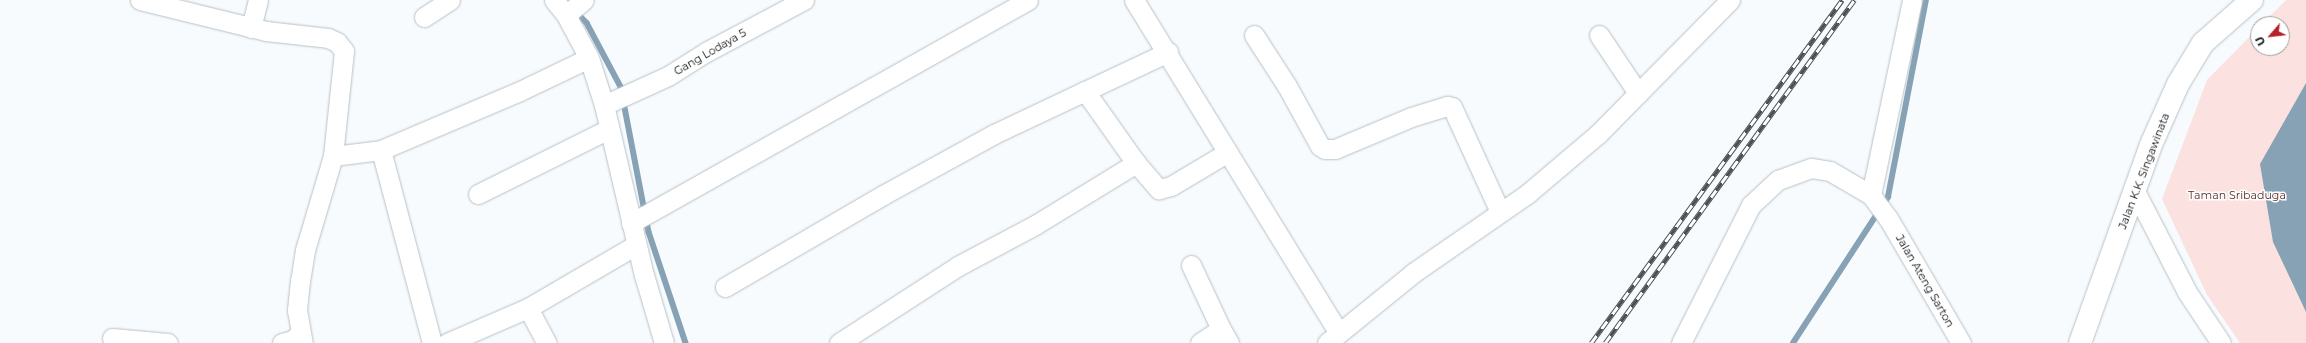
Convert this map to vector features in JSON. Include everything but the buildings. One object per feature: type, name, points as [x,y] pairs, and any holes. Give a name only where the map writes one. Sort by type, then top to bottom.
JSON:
[{"type":"street","points":[[140,0],[266,32],[328,38],[341,46],[344,56],[333,156],[305,250],[297,310],[301,338],[282,343]]},
{"type":"street","points":[[252,28],[258,0]]},
{"type":"street","points":[[424,17],[450,0]]},
{"type":"street","name":"Gang Lodaya 5","points":[[616,100],[804,0]]},
{"type":"street","points":[[641,219],[1028,0]]},
{"type":"street","points":[[1134,0],[1168,52],[1228,152],[1332,337],[1413,273],[1527,194],[1598,134],[1730,0]]},
{"type":"street","name":"Jalan K.K. Singawinata","points":[[2080,343],[2136,193],[2150,147],[2178,84],[2203,43],[2252,0]]},
{"type":"street","points":[[1681,343],[1751,205],[1778,180],[1811,168],[1830,171],[1874,198],[1914,1]]},
{"type":"street","points":[[569,6],[589,58],[616,100],[609,129],[641,219],[636,245],[664,343]]},
{"type":"street","points":[[1254,35],[1287,86],[1320,146],[1325,149],[1335,149],[1411,117],[1447,106],[1452,107],[1500,212]]},
{"type":"street","points":[[1599,35],[1638,93]]},
{"type":"street","points":[[725,287],[890,191],[1033,115],[1168,52]]},
{"type":"street","points":[[333,156],[380,150],[520,91],[589,58]]},
{"type":"street","points":[[1085,91],[1136,163],[1159,189],[1170,186],[1228,152]]},
{"type":"street","points":[[478,194],[609,129]]},
{"type":"street","points":[[380,150],[432,343]]},
{"type":"street","points":[[838,343],[958,266],[1035,225],[1136,163]]},
{"type":"street","points":[[2136,193],[2187,292],[2221,343]]},
{"type":"street","name":"Jalan Ateng Sarton","points":[[1874,198],[1888,218],[1961,343]]},
{"type":"street","points":[[447,343],[528,308],[636,245]]},
{"type":"street","points":[[1192,265],[1225,336],[1200,343]]},
{"type":"street","points":[[528,308],[547,343]]},
{"type":"street","points":[[112,338],[168,343]]},
{"type":"green space","name":"Taman Sribaduga","points":[[2286,0],[2306,0],[2306,343],[2240,343],[2207,295],[2162,199],[2207,80],[2250,36],[2250,56],[2290,56],[2290,16],[2270,16]]},
{"type":"water","points":[[2306,83],[2306,312],[2273,242],[2260,164]]},
{"type":"waterway","points":[[1793,343],[1888,197],[1926,0]]},
{"type":"waterway","points":[[575,11],[587,23],[621,87],[649,232],[686,343]]},
{"type":"railway","points":[[1591,343],[1842,0]]},
{"type":"railway","points":[[1605,343],[1854,0]]}]
